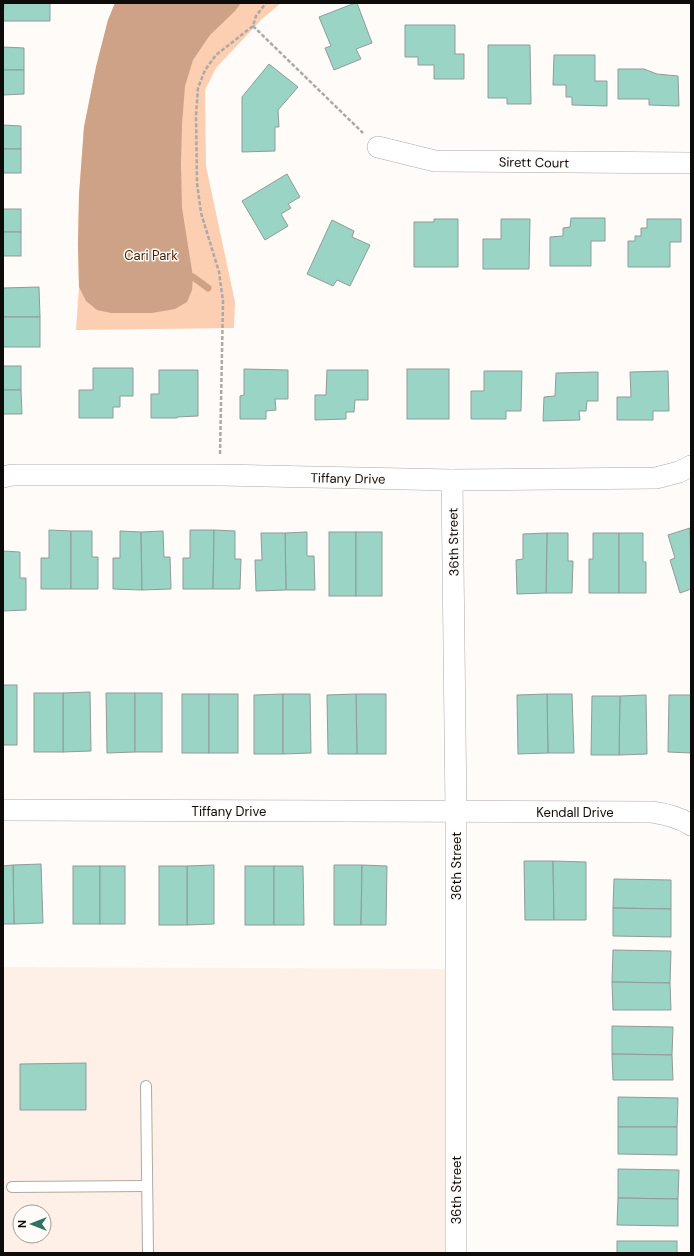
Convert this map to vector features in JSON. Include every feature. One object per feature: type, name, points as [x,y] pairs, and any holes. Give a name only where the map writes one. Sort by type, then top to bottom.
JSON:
[{"type":"street","name":"Sirett Court","points":[[378,147],[435,161],[691,163]]},
{"type":"street","name":"Tiffany Drive","points":[[3,477],[12,475],[220,475],[452,480],[656,478],[680,472],[691,466]]},
{"type":"street","name":"36th Street","points":[[452,480],[456,811],[456,1253]]},
{"type":"street","name":"Tiffany Drive","points":[[3,810],[456,811]]},
{"type":"street","name":"Kendall Drive","points":[[456,811],[652,812],[667,814],[683,820],[691,825]]},
{"type":"lane","points":[[146,1086],[148,1253]]},
{"type":"lane","points":[[12,1186],[146,1186]]},
{"type":"path","points":[[220,475],[223,301],[219,272],[201,213],[197,183],[196,115],[198,88],[205,70],[216,55],[253,26],[256,16],[266,3]]},
{"type":"path","points":[[253,26],[378,147]]},
{"type":"shaded area","name":"Cari Park","points":[[115,3],[241,3],[235,11],[210,35],[193,60],[185,86],[181,164],[182,208],[193,277],[192,290],[187,302],[175,309],[152,313],[111,313],[97,310],[86,301],[79,287],[79,195],[84,127],[96,67],[108,20]]},
{"type":"shaded area","points":[[3,967],[456,969],[456,1253],[3,1253]]},
{"type":"green space","name":"Cari Park","points":[[115,3],[281,3],[262,19],[216,68],[205,90],[206,166],[235,302],[234,328],[76,330],[79,287],[79,195],[84,127],[96,67],[108,20]]},
{"type":"building","points":[[4,3],[50,3],[50,21],[3,21]]},
{"type":"building","points":[[357,3],[372,43],[356,49],[361,59],[334,70],[325,48],[331,46],[319,17]]},
{"type":"building","points":[[405,25],[455,25],[455,54],[464,54],[464,79],[434,79],[434,65],[418,65],[418,57],[405,57]]},
{"type":"building","points":[[488,45],[530,45],[531,104],[507,104],[507,98],[488,98]]},
{"type":"building","points":[[3,47],[24,48],[24,70],[3,70]]},
{"type":"building","points":[[554,55],[595,55],[595,81],[607,81],[607,106],[572,105],[572,97],[566,97],[566,85],[553,85]]},
{"type":"building","points":[[269,64],[298,87],[278,110],[279,127],[275,127],[275,151],[242,152],[242,97]]},
{"type":"building","points":[[618,69],[644,69],[657,74],[678,76],[679,106],[649,105],[649,99],[618,99]]},
{"type":"building","points":[[3,70],[24,70],[24,94],[3,95]]},
{"type":"building","points":[[3,125],[21,126],[21,149],[3,149]]},
{"type":"building","points":[[3,149],[21,149],[21,173],[3,173]]},
{"type":"building","points":[[287,174],[300,197],[288,204],[291,208],[281,214],[288,226],[265,240],[242,201]]},
{"type":"building","points":[[3,209],[21,209],[21,232],[3,232]]},
{"type":"building","points":[[571,218],[605,218],[605,241],[591,241],[591,266],[550,266],[550,237],[563,236],[563,228],[570,227]]},
{"type":"building","points":[[434,219],[458,219],[458,267],[414,267],[414,222],[434,222]]},
{"type":"building","points":[[501,219],[530,219],[529,269],[483,269],[483,239],[501,239]]},
{"type":"building","points":[[647,219],[681,219],[681,242],[670,242],[670,267],[628,267],[628,241],[635,241],[635,236],[641,236],[641,228],[647,228]]},
{"type":"building","points":[[332,220],[354,231],[352,237],[370,245],[350,286],[337,280],[333,286],[307,274]]},
{"type":"building","points":[[3,232],[21,232],[21,256],[3,256]]},
{"type":"building","points":[[39,287],[40,317],[3,317],[3,288]]},
{"type":"building","points":[[3,317],[40,317],[40,347],[3,347]]},
{"type":"building","points":[[3,366],[21,366],[21,390],[3,390]]},
{"type":"building","points":[[93,368],[133,368],[133,396],[120,396],[120,407],[113,407],[113,418],[79,418],[79,390],[93,390]]},
{"type":"building","points":[[244,369],[288,370],[288,399],[275,399],[276,410],[266,411],[266,419],[240,419],[240,396],[244,395]]},
{"type":"building","points":[[407,369],[449,369],[449,419],[407,419]]},
{"type":"building","points":[[159,370],[198,370],[198,416],[151,418],[151,394],[159,394]]},
{"type":"building","points":[[327,370],[368,370],[368,400],[355,400],[354,412],[346,412],[346,419],[315,420],[315,395],[326,395]]},
{"type":"building","points":[[484,371],[522,371],[521,411],[506,411],[506,419],[471,419],[471,391],[484,391]]},
{"type":"building","points":[[668,371],[669,411],[653,411],[653,420],[617,420],[617,397],[631,397],[630,372]]},
{"type":"building","points":[[598,372],[598,401],[587,401],[586,411],[579,411],[580,420],[543,421],[544,397],[555,396],[556,373]]},
{"type":"building","points":[[3,390],[21,390],[22,414],[3,414]]},
{"type":"building","points":[[690,528],[691,589],[680,593],[670,560],[675,558],[668,535]]},
{"type":"building","points":[[49,530],[71,531],[71,589],[41,589],[41,558],[49,558]]},
{"type":"building","points":[[190,530],[214,530],[213,589],[183,589],[183,558],[190,558]]},
{"type":"building","points":[[214,530],[235,531],[235,559],[241,559],[240,589],[213,589]]},
{"type":"building","points":[[71,531],[92,531],[92,557],[98,557],[98,589],[71,589]]},
{"type":"building","points":[[120,531],[141,532],[142,590],[113,589],[113,558],[120,558]]},
{"type":"building","points":[[163,531],[164,557],[170,557],[171,589],[142,590],[141,532]]},
{"type":"building","points":[[307,532],[307,556],[314,556],[315,590],[286,590],[285,533]]},
{"type":"building","points":[[329,532],[356,532],[356,596],[329,596]]},
{"type":"building","points":[[356,532],[382,532],[382,596],[356,596]]},
{"type":"building","points":[[261,533],[285,533],[286,590],[256,591],[255,560],[262,560]]},
{"type":"building","points":[[547,533],[568,533],[568,561],[573,561],[572,593],[546,593]]},
{"type":"building","points":[[547,533],[546,593],[517,594],[516,560],[523,559],[523,534]]},
{"type":"building","points":[[593,533],[619,533],[619,593],[589,593],[589,559],[593,559]]},
{"type":"building","points":[[619,533],[643,533],[643,562],[646,562],[646,593],[619,593]]},
{"type":"building","points":[[3,551],[20,552],[20,578],[26,578],[26,610],[3,611]]},
{"type":"building","points":[[3,685],[17,685],[17,745],[3,745]]},
{"type":"building","points":[[90,692],[91,751],[63,752],[63,693]]},
{"type":"building","points":[[34,693],[63,693],[63,752],[34,752]]},
{"type":"building","points":[[106,693],[135,693],[135,752],[107,753]]},
{"type":"building","points":[[135,693],[162,693],[162,752],[135,752]]},
{"type":"building","points":[[182,694],[209,694],[209,753],[182,753]]},
{"type":"building","points":[[209,694],[238,694],[238,753],[209,753]]},
{"type":"building","points":[[283,694],[283,754],[254,754],[254,695]]},
{"type":"building","points":[[283,694],[310,694],[311,753],[283,754]]},
{"type":"building","points":[[356,694],[386,694],[386,754],[357,754]]},
{"type":"building","points":[[356,694],[357,754],[328,754],[327,695]]},
{"type":"building","points":[[547,694],[572,694],[574,753],[548,753]]},
{"type":"building","points":[[547,694],[548,753],[518,754],[517,695]]},
{"type":"building","points":[[646,695],[647,754],[619,755],[620,696]]},
{"type":"building","points":[[669,695],[691,695],[691,753],[668,752]]},
{"type":"building","points":[[592,696],[620,696],[619,755],[591,755]]},
{"type":"building","points":[[524,861],[553,861],[554,920],[525,920]]},
{"type":"building","points":[[553,861],[586,862],[586,920],[554,920]]},
{"type":"building","points":[[41,864],[43,923],[14,924],[13,865]]},
{"type":"building","points":[[13,865],[14,924],[3,924],[3,866]]},
{"type":"building","points":[[214,865],[214,924],[187,925],[187,866]]},
{"type":"building","points":[[334,865],[362,865],[361,925],[334,925]]},
{"type":"building","points":[[362,865],[387,866],[386,925],[361,925]]},
{"type":"building","points":[[73,866],[100,866],[100,924],[73,924]]},
{"type":"building","points":[[100,866],[125,866],[125,924],[100,924]]},
{"type":"building","points":[[159,866],[187,866],[187,925],[159,925]]},
{"type":"building","points":[[245,866],[274,866],[274,925],[245,925]]},
{"type":"building","points":[[274,866],[303,866],[304,925],[274,925]]},
{"type":"building","points":[[614,879],[671,880],[671,909],[613,908]]},
{"type":"building","points":[[613,908],[671,909],[671,937],[613,936]]},
{"type":"building","points":[[613,950],[671,951],[670,983],[612,982]]},
{"type":"building","points":[[612,982],[670,983],[671,1010],[613,1010]]},
{"type":"building","points":[[612,1026],[673,1027],[672,1055],[612,1054]]},
{"type":"building","points":[[612,1054],[672,1055],[673,1080],[613,1080]]},
{"type":"building","points":[[86,1063],[86,1110],[20,1110],[20,1064]]},
{"type":"building","points":[[618,1097],[678,1098],[677,1127],[618,1127]]},
{"type":"building","points":[[618,1127],[677,1127],[677,1155],[618,1154]]},
{"type":"building","points":[[618,1169],[679,1170],[678,1199],[618,1198]]},
{"type":"building","points":[[618,1198],[678,1199],[678,1226],[617,1225]]},
{"type":"building","points":[[617,1241],[677,1241],[677,1253],[617,1253]]},
{"type":"waterway","points":[[193,277],[208,288]]}]
